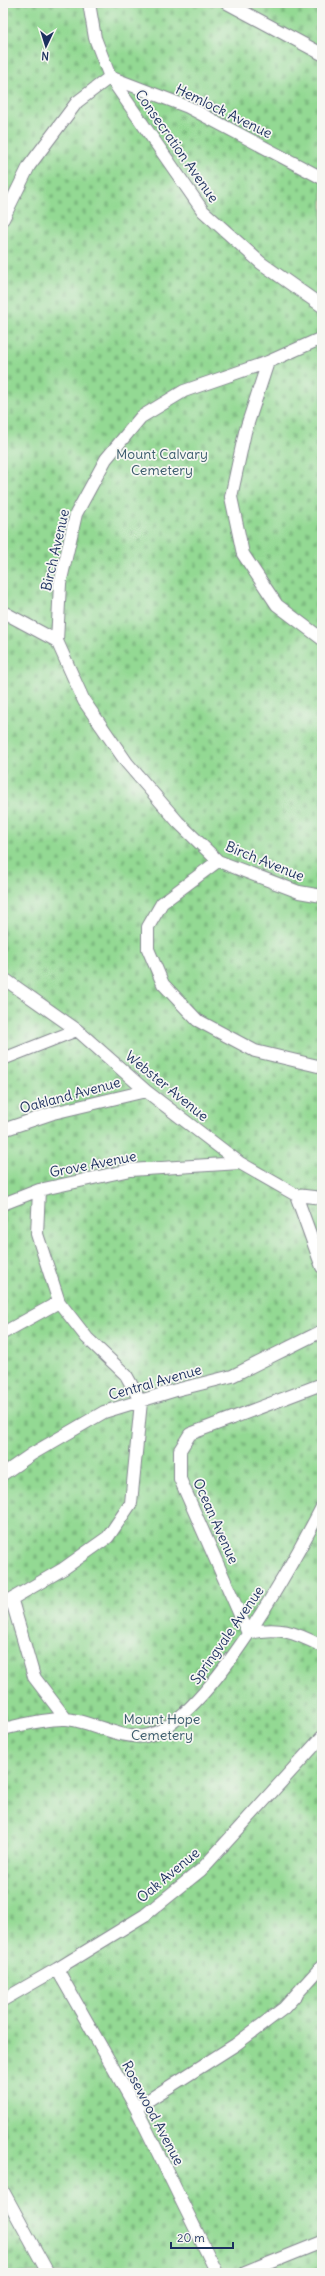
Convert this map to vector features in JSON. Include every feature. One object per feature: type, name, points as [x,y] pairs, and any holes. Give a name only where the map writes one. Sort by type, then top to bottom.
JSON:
[{"type":"lane","name":"Consecration Avenue","points":[[88,3],[95,38],[110,77],[203,211],[260,263],[322,306]]},
{"type":"lane","points":[[227,3],[322,54]]},
{"type":"lane","name":"Hemlock Avenue","points":[[110,77],[188,107],[322,178]]},
{"type":"lane","points":[[3,219],[29,166],[78,102],[110,77]]},
{"type":"lane","name":"Birch Avenue","points":[[322,338],[268,362],[184,391],[141,417],[106,459],[76,514],[60,584],[57,641],[84,701],[127,763],[178,822],[218,861],[299,892],[322,896]]},
{"type":"lane","points":[[268,362],[245,432],[232,496],[234,511],[243,554],[277,605],[322,639]]},
{"type":"lane","points":[[3,612],[57,641]]},
{"type":"lane","points":[[218,861],[162,903],[148,927],[148,949],[163,984],[197,1020],[255,1052],[322,1067]]},
{"type":"lane","name":"Webster Avenue","points":[[3,978],[77,1030],[146,1091],[240,1163],[296,1195],[322,1198]]},
{"type":"lane","points":[[3,1059],[77,1030]]},
{"type":"lane","name":"Oakland Avenue","points":[[3,1130],[53,1113],[146,1091]]},
{"type":"lane","name":"Grove Avenue","points":[[3,1204],[39,1190],[130,1170],[240,1163]]},
{"type":"lane","points":[[39,1190],[37,1234],[59,1302],[87,1338],[126,1375],[141,1402],[131,1503],[108,1537],[63,1569],[8,1602],[34,1677],[66,1719]]},
{"type":"lane","points":[[296,1195],[322,1267]]},
{"type":"lane","points":[[3,1333],[59,1302]]},
{"type":"lane","name":"Central Avenue","points":[[3,1474],[32,1454],[104,1412],[141,1402],[176,1390],[232,1376],[322,1331]]},
{"type":"lane","name":"Ocean Avenue","points":[[248,1632],[180,1479],[180,1450],[190,1434],[322,1384]]},
{"type":"lane","name":"Springvale Avenue","points":[[3,1729],[66,1719],[118,1733],[145,1736],[172,1723],[204,1694],[232,1657],[294,1560],[322,1507]]},
{"type":"lane","points":[[248,1632],[267,1628],[296,1634],[322,1646]]},
{"type":"lane","name":"Oak Avenue","points":[[3,2000],[145,1915],[201,1870],[322,1737]]},
{"type":"lane","points":[[136,2108],[235,2045],[284,2008],[322,1966]]},
{"type":"lane","name":"Rosewood Avenue","points":[[57,1969],[136,2108],[217,2273]]},
{"type":"lane","points":[[3,2191],[48,2273]]},
{"type":"lane","points":[[244,2273],[322,2242]]},
{"type":"green space","points":[[3,3],[322,3],[322,2273],[3,2273]]},
{"type":"park label","name":"Mount Calvary Cemetery","points":[[162,462]]},
{"type":"park label","name":"Mount Hope Cemetery","points":[[162,1728]]}]
